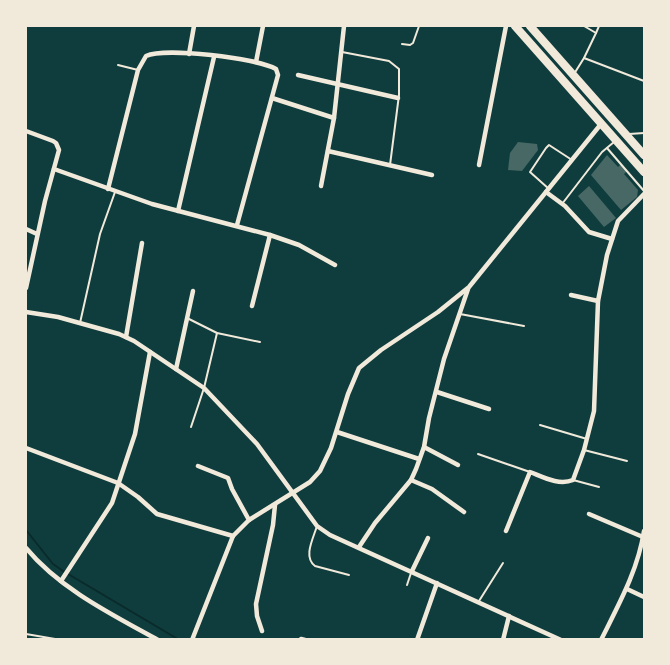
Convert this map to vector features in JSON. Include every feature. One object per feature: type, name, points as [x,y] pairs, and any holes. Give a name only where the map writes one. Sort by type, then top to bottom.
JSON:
[{"type":"highway","points":[[516,26],[645,171]]},
{"type":"highway","points":[[530,26],[645,155]]},
{"type":"street","points":[[189,54],[194,26]]},
{"type":"street","points":[[256,62],[263,26]]},
{"type":"street","points":[[321,186],[334,118],[344,26]]},
{"type":"street","points":[[479,165],[506,26]]},
{"type":"street","points":[[108,189],[141,62],[153,53],[189,54],[256,62],[276,69],[278,75],[237,225]]},
{"type":"street","points":[[178,211],[214,57]]},
{"type":"street","points":[[298,75],[399,98]]},
{"type":"street","points":[[272,98],[334,118]]},
{"type":"street","points":[[192,639],[233,536],[249,520],[293,494],[310,482],[320,471],[337,432],[348,394],[359,368],[469,287],[602,123]]},
{"type":"street","points":[[26,131],[56,143],[58,154],[27,270],[26,288]]},
{"type":"street","points":[[328,152],[432,175]]},
{"type":"street","points":[[54,169],[178,211],[270,235],[299,245],[335,265]]},
{"type":"street","points":[[548,190],[589,232],[612,239]]},
{"type":"street","points":[[506,531],[530,472],[555,481],[566,483],[573,480],[587,439],[596,394],[598,301],[605,265],[622,215],[645,192]]},
{"type":"street","points":[[26,230],[37,234]]},
{"type":"street","points":[[252,306],[270,235]]},
{"type":"street","points":[[126,337],[142,243]]},
{"type":"street","points":[[359,547],[375,523],[411,480],[424,447],[444,358],[469,287]]},
{"type":"street","points":[[176,369],[193,291]]},
{"type":"street","points":[[571,294],[598,301]]},
{"type":"street","points":[[26,312],[80,323],[126,337],[204,388],[257,444],[316,526],[330,535],[561,639]]},
{"type":"street","points":[[61,581],[111,503],[135,434],[150,352]]},
{"type":"street","points":[[437,392],[489,409]]},
{"type":"street","points":[[337,432],[419,459]]},
{"type":"street","points":[[424,447],[458,465]]},
{"type":"street","points":[[26,448],[118,483],[157,514],[233,536]]},
{"type":"street","points":[[198,466],[228,478],[249,520]]},
{"type":"street","points":[[411,480],[432,489],[464,512]]},
{"type":"street","points":[[262,631],[256,604],[273,525],[275,504]]},
{"type":"street","points":[[589,514],[643,537]]},
{"type":"street","points":[[601,639],[627,589],[637,563],[645,531]]},
{"type":"street","points":[[412,572],[428,538]]},
{"type":"street","points":[[26,548],[37,562],[86,599],[158,639]]},
{"type":"street","points":[[417,639],[437,583]]},
{"type":"street","points":[[627,589],[645,597]]},
{"type":"street","points":[[503,639],[509,616]]},
{"type":"lane","points":[[402,44],[413,43],[419,26]]},
{"type":"lane","points":[[584,26],[596,33]]},
{"type":"lane","points":[[573,74],[584,58],[598,26]]},
{"type":"lane","points":[[342,52],[396,64],[400,75],[399,98],[390,165]]},
{"type":"lane","points":[[584,58],[645,81]]},
{"type":"lane","points":[[118,65],[138,69]]},
{"type":"lane","points":[[624,132],[636,135],[645,133]]},
{"type":"lane","points":[[562,204],[607,148],[617,140]]},
{"type":"lane","points":[[548,190],[530,172],[546,148],[549,145],[554,146],[572,160]]},
{"type":"lane","points":[[607,148],[645,192]]},
{"type":"lane","points":[[80,323],[100,234],[115,191]]},
{"type":"lane","points":[[460,314],[524,326]]},
{"type":"lane","points":[[187,318],[217,333],[260,342]]},
{"type":"lane","points":[[191,427],[204,388],[217,333]]},
{"type":"lane","points":[[540,425],[587,439]]},
{"type":"lane","points":[[584,450],[627,461]]},
{"type":"lane","points":[[477,454],[530,472]]},
{"type":"lane","points":[[573,480],[599,487]]},
{"type":"lane","points":[[316,526],[309,554],[311,563],[349,575]]},
{"type":"lane","points":[[479,602],[503,563]]},
{"type":"lane","points":[[407,585],[412,572]]},
{"type":"lane","points":[[26,634],[61,639]]},
{"type":"building","points":[[518,142],[537,144],[538,150],[522,171],[508,170],[510,153]]},
{"type":"building","points":[[607,155],[618,167],[621,164],[627,171],[624,174],[638,190],[637,197],[621,210],[591,175]]},
{"type":"building","points":[[589,186],[616,218],[604,227],[578,196]]},
{"type":"waterway","points":[[26,530],[53,564],[176,638]]}]
